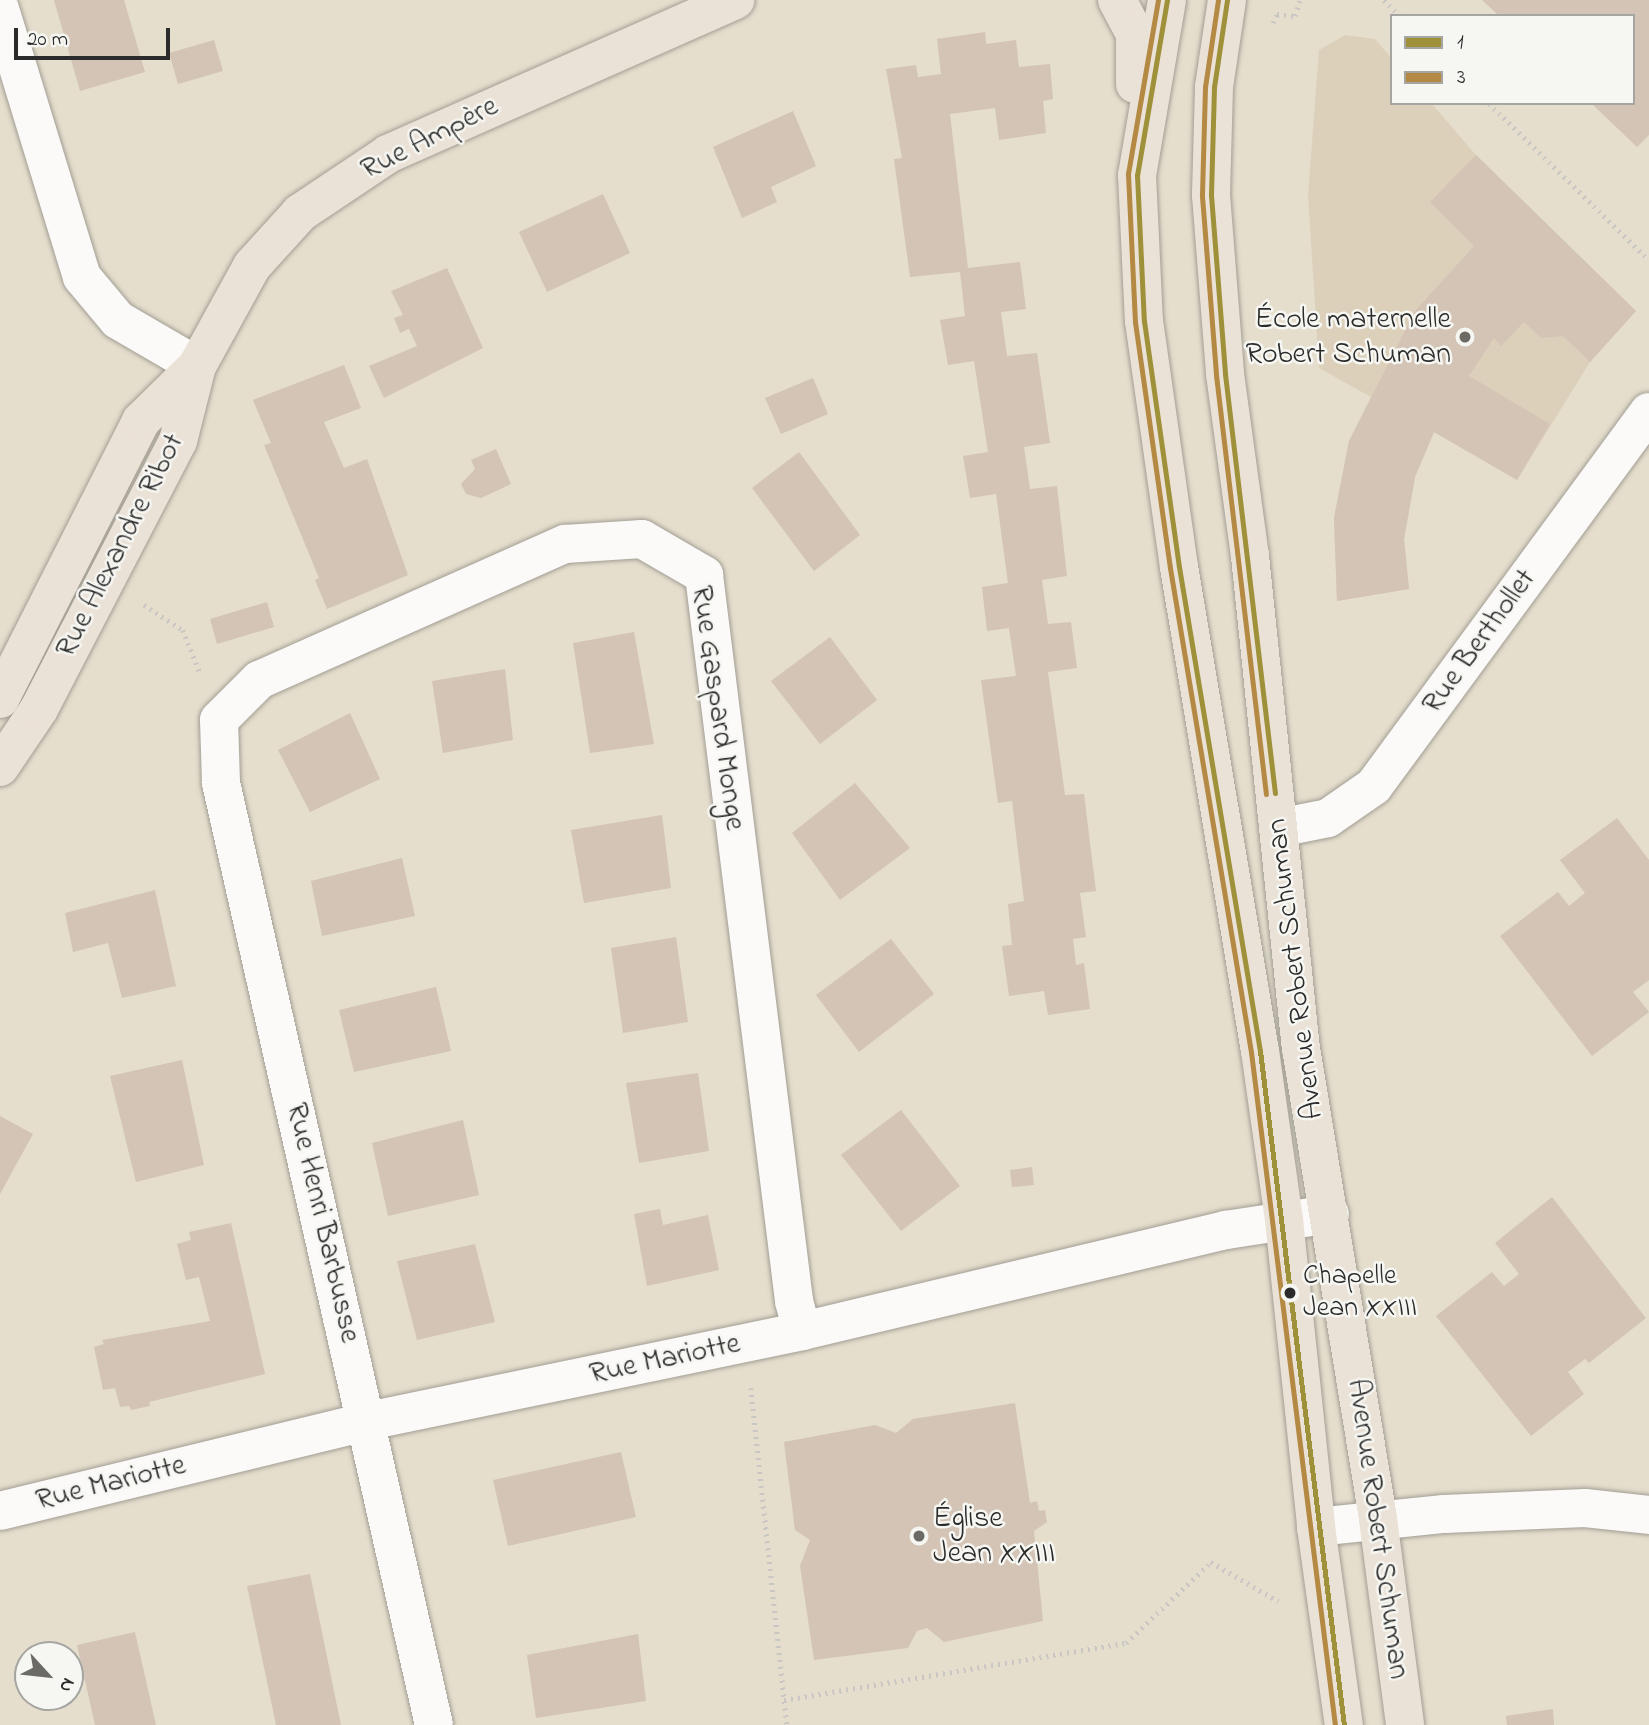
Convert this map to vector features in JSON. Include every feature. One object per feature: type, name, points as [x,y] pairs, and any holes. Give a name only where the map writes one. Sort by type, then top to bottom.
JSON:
[{"type":"main road","name":"Rue Ampère","points":[[197,366],[252,266],[300,212],[388,154],[735,0]]},
{"type":"main road","points":[[1117,0],[1135,34],[1133,76],[1146,129]]},
{"type":"main road","name":"Avenue Robert Schuman","points":[[1167,0],[1137,175],[1144,321],[1284,1220],[1316,1527],[1344,1725]]},
{"type":"main road","name":"Avenue Robert Schuman","points":[[1227,0],[1214,87],[1211,195],[1225,374],[1301,1048],[1378,1520],[1405,1725]]},
{"type":"main road","name":"Rue Alexandre Ribot","points":[[0,699],[141,421],[197,366]]},
{"type":"main road","name":"Rue Alexandre Ribot","points":[[0,766],[39,709],[178,441],[197,366]]},
{"type":"street","points":[[0,9],[13,99],[82,277],[118,320],[197,366]]},
{"type":"street","name":"Rue Berthollet","points":[[1278,828],[1328,818],[1374,786],[1649,412]]},
{"type":"street","name":"Rue Gaspard Monge","points":[[219,720],[258,680],[565,544],[642,539],[704,575],[794,1301],[802,1331]]},
{"type":"street","name":"Rue Henri Barbusse","points":[[219,720],[222,783],[368,1421],[373,1465],[434,1725]]},
{"type":"street","name":"Rue Mariotte","points":[[0,1511],[368,1421],[802,1331],[1284,1220],[1330,1214]]},
{"type":"street","points":[[1316,1527],[1378,1520],[1584,1508],[1649,1515]]},
{"type":"path","points":[[1277,14],[1295,16],[1300,0]]},
{"type":"path","points":[[1384,0],[1398,14]]},
{"type":"path","points":[[1491,105],[1649,260]]},
{"type":"path","points":[[141,603],[183,630],[219,720]]},
{"type":"path","points":[[746,1343],[787,1725]]},
{"type":"path","points":[[784,1700],[1126,1643],[1211,1562],[1287,1606]]},
{"type":"shaded area","name":"École maternelle Robert Schuman","points":[[1345,35],[1375,39],[1390,57],[1390,105],[1433,105],[1476,155],[1636,311],[1590,362],[1517,480],[1434,432],[1415,477],[1404,539],[1409,589],[1337,601],[1334,518],[1349,441],[1371,397],[1319,368],[1308,195],[1319,50]]},
{"type":"building","points":[[54,0],[124,0],[145,72],[80,91]]},
{"type":"building","points":[[1482,0],[1649,0],[1649,135],[1637,147],[1593,105],[1635,105],[1635,14],[1497,14]]},
{"type":"building","points":[[985,32],[986,44],[1016,40],[1019,67],[1050,64],[1053,99],[1043,101],[1046,133],[999,140],[995,108],[950,114],[968,268],[1020,262],[1026,309],[1001,312],[1007,356],[1037,353],[1050,443],[1024,447],[1030,489],[1057,486],[1067,576],[1042,580],[1048,624],[1071,622],[1077,668],[1048,672],[1065,795],[1084,794],[1096,891],[1080,893],[1086,937],[1073,939],[1076,965],[1084,963],[1090,1009],[1048,1015],[1044,991],[1009,996],[1002,946],[1012,945],[1008,904],[1024,901],[1012,801],[998,803],[981,680],[1016,676],[1009,628],[987,631],[982,587],[1008,583],[996,494],[970,498],[963,456],[988,452],[974,361],[948,365],[940,320],[965,316],[960,272],[910,277],[894,159],[902,158],[886,69],[916,65],[918,77],[941,74],[937,39]]},
{"type":"building","points":[[214,40],[223,71],[178,84],[169,53]]},
{"type":"building","points":[[793,111],[816,166],[771,187],[777,202],[742,218],[713,147]]},
{"type":"building","points":[[1476,155],[1636,311],[1590,362],[1563,336],[1541,338],[1524,322],[1501,346],[1494,338],[1469,376],[1550,424],[1517,480],[1434,432],[1415,477],[1404,539],[1409,589],[1337,601],[1334,518],[1349,441],[1415,311],[1474,246],[1430,202]]},
{"type":"building","points":[[603,194],[630,253],[547,292],[519,232]]},
{"type":"building","points":[[447,268],[483,348],[384,398],[369,366],[417,346],[409,329],[400,333],[394,318],[403,315],[391,291]]},
{"type":"building","points":[[344,365],[361,408],[324,422],[344,468],[367,459],[408,575],[327,609],[315,580],[319,578],[264,445],[271,443],[253,400]]},
{"type":"building","points":[[813,378],[828,414],[781,434],[765,398]]},
{"type":"building","points":[[496,449],[511,484],[481,498],[466,494],[461,484],[475,469],[471,460]]},
{"type":"building","points":[[799,452],[860,535],[814,571],[752,488]]},
{"type":"building","points":[[267,602],[274,627],[217,644],[210,619]]},
{"type":"building","points":[[634,632],[654,744],[590,753],[573,643]]},
{"type":"building","points":[[830,637],[877,700],[820,744],[771,681]]},
{"type":"building","points":[[505,669],[513,740],[443,753],[432,681]]},
{"type":"building","points":[[350,713],[380,779],[310,812],[278,750]]},
{"type":"building","points":[[855,783],[910,848],[840,900],[792,833]]},
{"type":"building","points":[[662,815],[671,888],[584,903],[571,830]]},
{"type":"building","points":[[1617,818],[1649,860],[1649,980],[1633,992],[1649,1012],[1592,1056],[1500,936],[1558,892],[1569,906],[1585,893],[1560,860]]},
{"type":"building","points":[[402,858],[415,916],[322,936],[311,881]]},
{"type":"building","points":[[155,890],[176,986],[122,998],[108,943],[73,952],[65,913]]},
{"type":"building","points":[[676,937],[688,1022],[623,1033],[611,948]]},
{"type":"building","points":[[891,939],[934,994],[859,1052],[816,995]]},
{"type":"building","points":[[436,987],[451,1051],[354,1072],[339,1010]]},
{"type":"building","points":[[182,1060],[204,1165],[136,1182],[110,1076]]},
{"type":"building","points":[[698,1073],[709,1151],[639,1163],[626,1083]]},
{"type":"building","points":[[901,1110],[960,1186],[901,1231],[841,1155]]},
{"type":"building","points":[[0,1116],[33,1134],[0,1194]]},
{"type":"building","points":[[463,1120],[479,1195],[388,1216],[372,1143]]},
{"type":"building","points":[[1032,1167],[1034,1185],[1012,1187],[1010,1170]]},
{"type":"building","points":[[1552,1197],[1646,1318],[1589,1363],[1585,1359],[1568,1372],[1584,1394],[1531,1436],[1436,1316],[1492,1272],[1504,1286],[1519,1274],[1495,1243]]},
{"type":"building","points":[[660,1209],[663,1225],[708,1215],[719,1270],[647,1286],[634,1214]]},
{"type":"building","points":[[231,1223],[265,1374],[149,1402],[150,1406],[131,1410],[129,1406],[120,1407],[115,1388],[103,1390],[94,1347],[104,1344],[102,1340],[210,1321],[199,1277],[186,1280],[177,1244],[191,1240],[189,1232]]},
{"type":"building","points":[[475,1244],[495,1322],[417,1340],[397,1261]]},
{"type":"building","name":"Église Jean XXIII","points":[[1015,1403],[1030,1503],[1037,1501],[1039,1511],[1045,1510],[1047,1522],[1034,1531],[1043,1621],[944,1642],[927,1628],[917,1631],[908,1648],[814,1660],[800,1566],[810,1540],[795,1530],[784,1442],[875,1425],[896,1433],[913,1419]]},
{"type":"building","points":[[621,1452],[636,1517],[508,1546],[493,1480]]},
{"type":"building","points":[[310,1574],[341,1725],[276,1725],[247,1586]]},
{"type":"building","points":[[135,1632],[156,1725],[95,1725],[84,1676],[84,1643]]},
{"type":"building","points":[[638,1634],[646,1701],[536,1718],[527,1655]]},
{"type":"building","points":[[1553,1709],[1554,1725],[1507,1725],[1506,1716]]},
{"type":"transit line","name":"3","points":[[1158,0],[1128,174],[1135,322],[1170,568],[1251,1052],[1335,1725]]},
{"type":"transit line","name":"1","points":[[1167,0],[1137,175],[1144,321],[1179,567],[1260,1051],[1344,1725]]},
{"type":"transit line","name":"3","points":[[1218,0],[1205,87],[1202,196],[1216,375],[1266,794]]},
{"type":"transit line","name":"1","points":[[1227,0],[1214,87],[1211,195],[1225,374],[1275,793]]},
{"type":"place","name":"École maternelle Robert Schuman","points":[[1465,337]]},
{"type":"place","name":"Chapelle Jean XXIII","points":[[1290,1293]]},
{"type":"place","name":"Église Jean XXIII","points":[[919,1536]]}]
